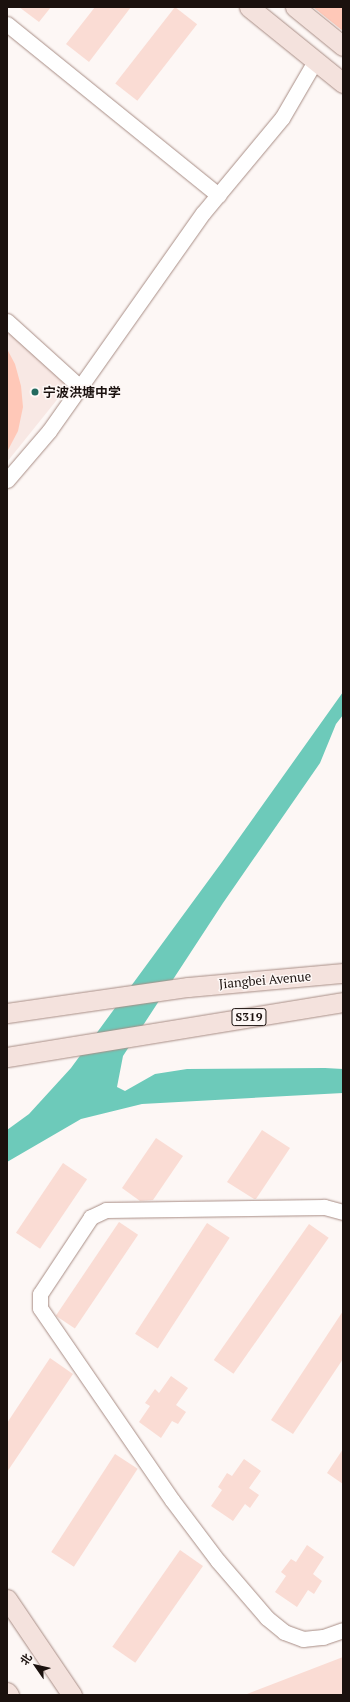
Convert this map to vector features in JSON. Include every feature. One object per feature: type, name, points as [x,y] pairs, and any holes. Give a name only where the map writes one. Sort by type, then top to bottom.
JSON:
[{"type":"main road","points":[[249,7],[343,83]]},
{"type":"main road","points":[[295,7],[343,46]]},
{"type":"main road","name":"Jiangbei Avenue","points":[[7,1013],[188,987],[343,973]]},
{"type":"main road","name":"S319","points":[[7,1057],[343,1002]]},
{"type":"main road","points":[[7,1600],[72,1695]]},
{"type":"street","points":[[7,24],[218,195]]},
{"type":"street","points":[[7,480],[49,431],[203,213],[282,118],[315,61]]},
{"type":"street","points":[[7,321],[80,387]]},
{"type":"street","points":[[343,1212],[324,1207],[106,1210],[91,1217],[40,1294],[40,1308],[172,1500],[218,1561],[267,1618],[284,1632],[303,1639],[323,1637],[343,1630]]},
{"type":"shaded area","points":[[313,7],[343,7],[343,31]]},
{"type":"shaded area","name":"宁波洪塘中学","points":[[7,329],[68,386],[7,462]]},
{"type":"shaded area","points":[[7,349],[15,364],[21,386],[23,407],[18,431],[7,452]]},
{"type":"shaded area","points":[[343,692],[343,715],[336,724],[320,763],[223,903],[123,1056],[117,1087],[125,1091],[155,1074],[187,1069],[325,1068],[343,1069],[343,1093],[142,1104],[81,1119],[7,1162],[7,1130],[29,1114],[71,1068],[222,862]]},
{"type":"building","points":[[19,7],[51,7],[39,22]]},
{"type":"building","points":[[95,7],[131,7],[89,62],[66,44]]},
{"type":"building","points":[[175,7],[197,24],[137,101],[115,83]]},
{"type":"building","points":[[262,1130],[290,1148],[256,1199],[254,1199],[227,1182]]},
{"type":"building","points":[[156,1138],[183,1156],[153,1200],[140,1201],[122,1188]]},
{"type":"building","points":[[63,1163],[87,1179],[40,1249],[16,1233]]},
{"type":"building","points":[[119,1222],[138,1235],[75,1329],[56,1316]]},
{"type":"building","points":[[207,1223],[230,1238],[158,1348],[135,1334]]},
{"type":"building","points":[[309,1224],[329,1238],[233,1374],[214,1360]]},
{"type":"building","points":[[343,1311],[343,1359],[293,1434],[271,1420]]},
{"type":"building","points":[[50,1358],[73,1374],[7,1472],[7,1423]]},
{"type":"building","points":[[171,1376],[188,1388],[176,1405],[186,1412],[178,1424],[172,1421],[161,1438],[139,1422],[150,1406],[145,1403],[155,1389],[159,1393]]},
{"type":"building","points":[[343,1449],[343,1484],[327,1473]]},
{"type":"building","points":[[115,1454],[138,1469],[74,1567],[51,1552]]},
{"type":"building","points":[[244,1459],[261,1471],[249,1488],[259,1495],[250,1508],[245,1504],[233,1521],[211,1506],[222,1490],[218,1487],[227,1473],[232,1476]]},
{"type":"building","points":[[307,1545],[324,1557],[313,1574],[322,1581],[314,1594],[308,1590],[297,1607],[275,1592],[286,1576],[281,1572],[291,1559],[296,1562]]},
{"type":"building","points":[[180,1550],[203,1566],[135,1663],[112,1647]]},
{"type":"building","points":[[343,1657],[343,1695],[247,1695],[247,1694]]},
{"type":"place","name":"宁波洪塘中学","points":[[35,392]]}]
